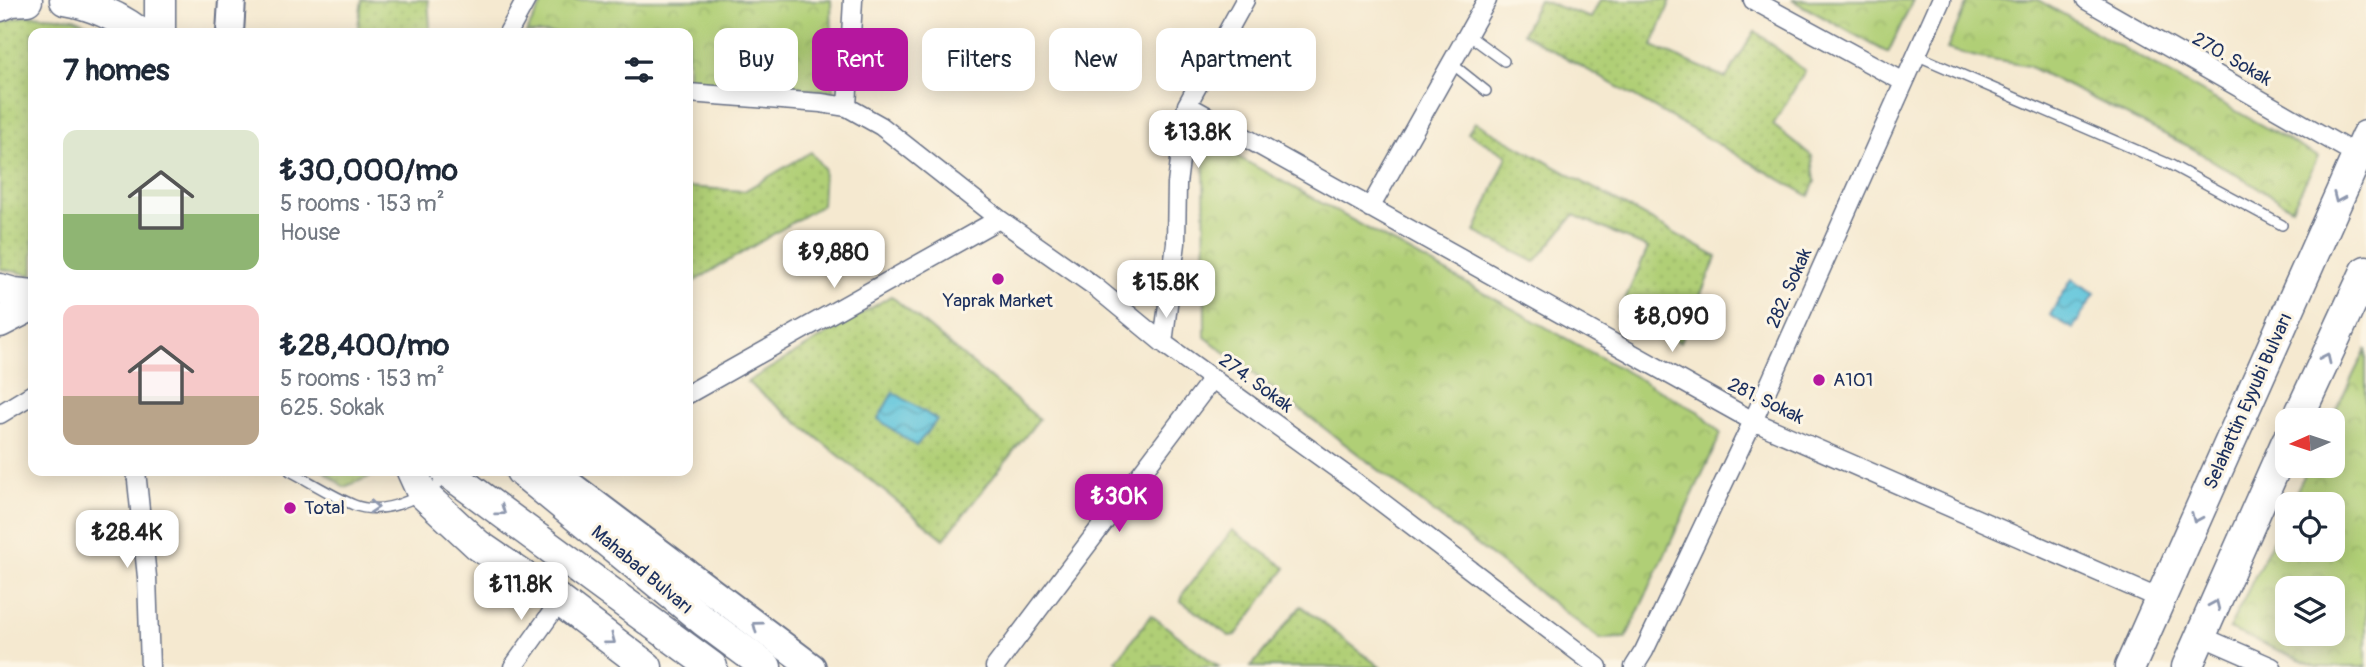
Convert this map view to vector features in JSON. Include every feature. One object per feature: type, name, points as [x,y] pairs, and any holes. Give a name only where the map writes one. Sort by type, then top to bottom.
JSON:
[{"type":"main road","points":[[0,6],[12,1],[27,0]]},
{"type":"main road","points":[[65,0],[85,3],[113,15],[132,28]]},
{"type":"main road","points":[[160,0],[160,28]]},
{"type":"main road","points":[[230,28],[232,0]]},
{"type":"main road","name":"Selahattin Eyyubi Bulvarı","points":[[2130,667],[2362,145]]},
{"type":"main road","points":[[2303,408],[2366,271]]},
{"type":"main road","points":[[0,289],[28,294]]},
{"type":"main road","points":[[0,322],[28,308]]},
{"type":"main road","points":[[2187,667],[2275,468]]},
{"type":"main road","name":"Mahabad Bulvarı","points":[[454,476],[712,667]]},
{"type":"main road","name":"Mahabad Bulvarı","points":[[527,476],[704,621],[766,667]]},
{"type":"main road","points":[[561,476],[812,667]]},
{"type":"main road","points":[[417,482],[478,545],[560,601],[647,667]]},
{"type":"street","points":[[511,28],[526,0]]},
{"type":"street","points":[[847,107],[853,0]]},
{"type":"street","points":[[1163,343],[1177,243],[1177,184],[1187,105],[1245,0]]},
{"type":"street","points":[[1370,208],[1487,0]]},
{"type":"street","points":[[1753,0],[1904,82]]},
{"type":"street","name":"282. Sokak","points":[[1634,667],[1753,421],[1941,0]]},
{"type":"street","name":"270. Sokak","points":[[2086,0],[2362,145]]},
{"type":"street","name":"274. Sokak","points":[[693,93],[847,107],[881,127],[999,219],[1094,286],[1163,343],[1363,488],[1598,667]]},
{"type":"street","name":"281. Sokak","points":[[1187,105],[1753,421],[2160,600]]},
{"type":"street","points":[[693,391],[999,219]]},
{"type":"street","points":[[995,667],[1213,378]]},
{"type":"street","points":[[0,414],[28,397]]},
{"type":"street","points":[[137,476],[147,577],[150,667]]},
{"type":"street","points":[[513,667],[560,601]]},
{"type":"street","points":[[2200,636],[2272,667]]},
{"type":"lane","points":[[1467,34],[1504,61]]},
{"type":"lane","points":[[1916,55],[2171,165],[2282,225]]},
{"type":"lane","points":[[1451,63],[1486,91]]},
{"type":"lane","points":[[299,476],[356,506],[388,508],[417,482],[436,476]]},
{"type":"green space","points":[[362,0],[428,0],[429,28],[358,28]]},
{"type":"green space","points":[[544,0],[831,0],[832,28],[812,28],[812,90],[798,89],[798,28],[714,28],[714,83],[693,81],[693,28],[529,28]]},
{"type":"green space","points":[[1539,0],[1591,18],[1600,0],[1671,0],[1652,46],[1726,78],[1755,31],[1805,71],[1773,125],[1812,156],[1815,181],[1809,196],[1523,33]]},
{"type":"green space","points":[[1792,0],[1913,0],[1888,53]]},
{"type":"green space","points":[[1968,0],[2038,0],[2318,157],[2292,208],[2188,146],[2028,66],[1947,49]]},
{"type":"green space","points":[[29,15],[74,18],[97,28],[28,28],[28,274],[0,269],[0,23]]},
{"type":"green space","points":[[1475,122],[1717,257],[1680,342],[1617,317],[1648,248],[1574,215],[1535,262],[1475,232],[1507,156],[1468,133]]},
{"type":"green space","points":[[1204,138],[1699,412],[1721,434],[1626,638],[1600,639],[1205,337]]},
{"type":"green space","points":[[811,152],[824,169],[822,205],[693,282],[693,187],[744,191]]},
{"type":"green space","points":[[891,296],[1039,419],[944,539],[747,382]]},
{"type":"green space","points":[[2366,349],[2366,667],[2317,667],[2229,629],[2275,535],[2275,562],[2345,562],[2345,492],[2296,492],[2303,478],[2345,478],[2345,408],[2337,408]]},
{"type":"green space","points":[[330,476],[372,476],[344,487]]},
{"type":"green space","points":[[1232,530],[1286,568],[1236,635],[1229,636],[1181,601],[1184,592]]},
{"type":"green space","points":[[1301,606],[1380,667],[1251,667]]},
{"type":"green space","points":[[1151,615],[1219,667],[1125,667],[1116,661]]},
{"type":"water","points":[[2072,279],[2095,293],[2073,329],[2050,315]]},
{"type":"water","points":[[893,392],[937,420],[916,446],[878,419]]},
{"type":"place","name":"Yaprak Market","points":[[998,279]]},
{"type":"place","name":"A101","points":[[1819,380]]},
{"type":"place","name":"Total","points":[[290,508]]}]
